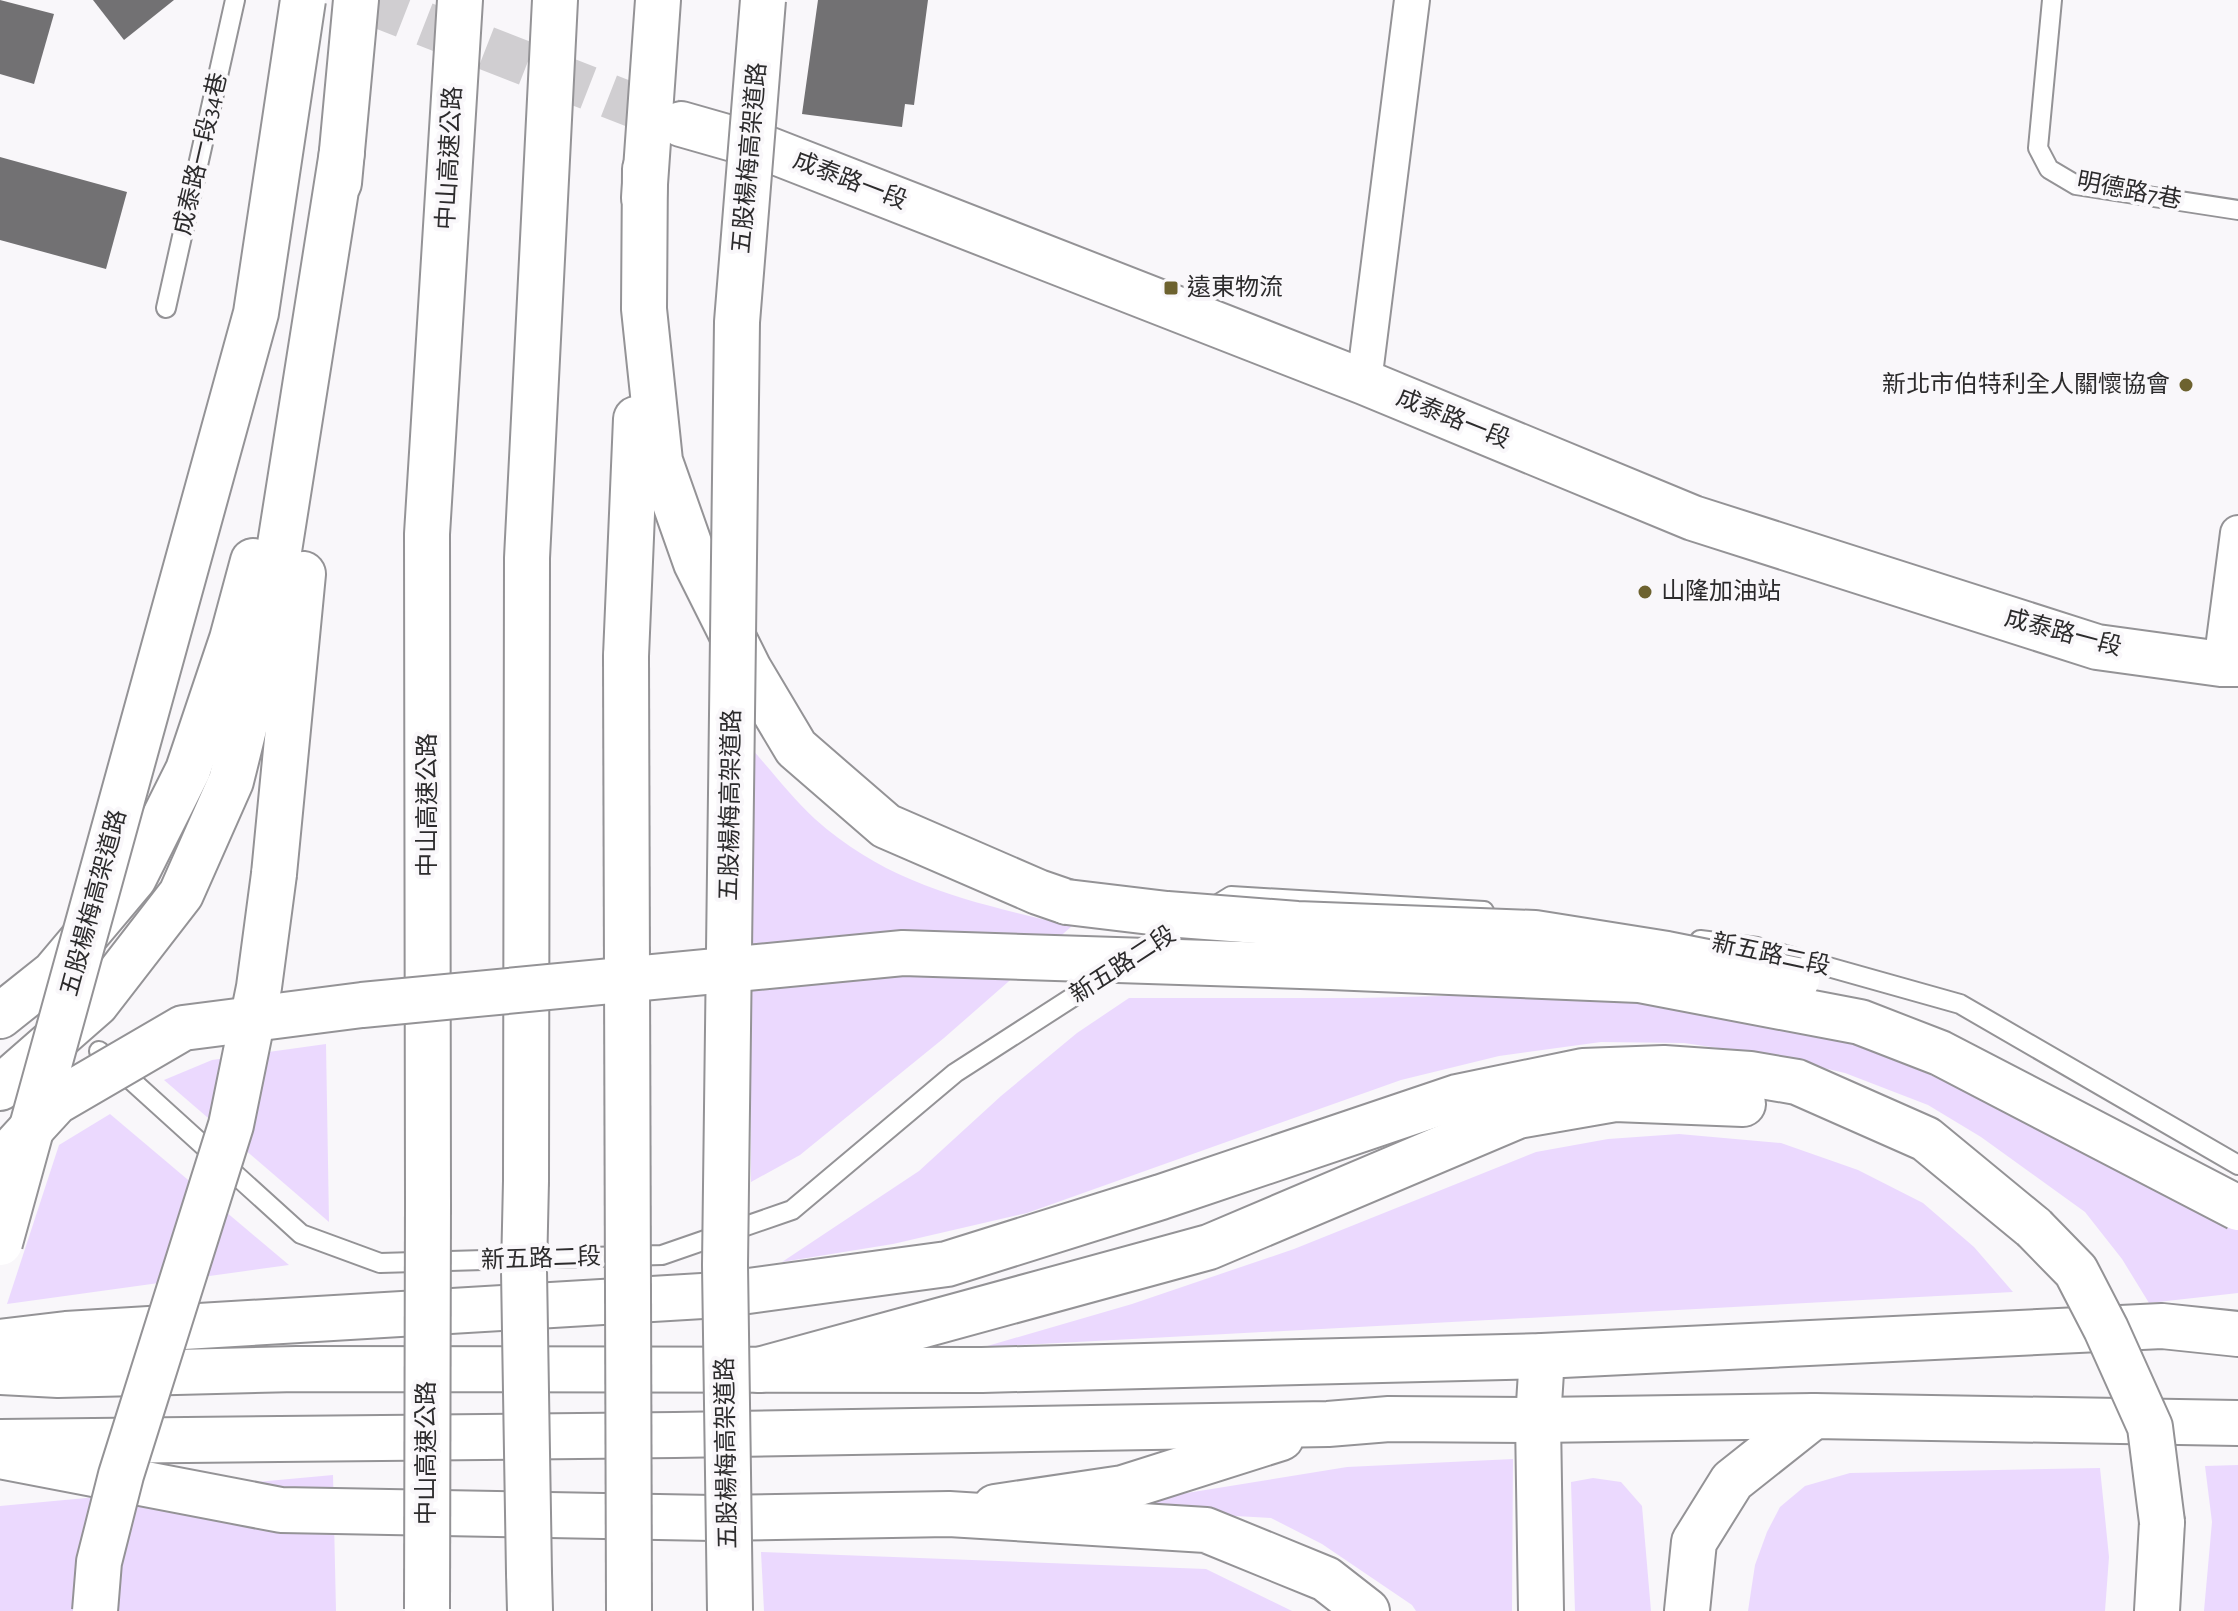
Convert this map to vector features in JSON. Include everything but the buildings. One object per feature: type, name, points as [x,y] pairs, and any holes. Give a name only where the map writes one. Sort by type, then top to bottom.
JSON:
[{"type":"main road","name":"五股楊梅高架道路","points":[[0,1243],[256,313],[303,0]]},
{"type":"main road","points":[[95,1611],[99,1562],[121,1475],[231,1125],[259,987],[274,874],[356,0]]},
{"type":"main road","name":"中山高速公路","points":[[427,1610],[427,534],[460,0]]},
{"type":"main road","points":[[530,1592],[524,1271],[527,558],[555,0]]},
{"type":"main road","points":[[629,1611],[626,656],[645,169],[658,0]]},
{"type":"main road","name":"五股楊梅高架道路","points":[[730,1611],[725,1265],[737,322],[763,0]]},
{"type":"main road","name":"成泰路一段","points":[[681,124],[765,148],[1364,382],[1693,518],[2097,647],[2230,664]]},
{"type":"main road","points":[[0,1016],[54,973],[134,878],[188,770],[232,639],[289,425],[342,152]]},
{"type":"main road","points":[[0,1088],[96,1004],[181,894],[231,781],[263,652],[342,152]]},
{"type":"main road","points":[[645,169],[644,309],[660,461],[696,563],[749,669],[796,748],[886,826],[1067,902],[1167,914],[1297,924],[1535,933],[1667,954],[1853,992],[1921,1019],[2238,1180]]},
{"type":"main road","points":[[0,1163],[56,1102],[183,1028],[362,1005],[903,953],[1639,980],[1860,1022],[1940,1053],[2238,1208]]},
{"type":"main road","points":[[0,1342],[66,1334],[719,1295],[947,1264],[1161,1197],[1457,1097],[1583,1071],[1664,1068],[1750,1074],[1797,1082],[1926,1139],[2034,1228],[2076,1271],[2150,1427],[2162,1522],[2157,1611]]},
{"type":"main road","points":[[759,1370],[1209,1247],[1518,1116],[1615,1099],[1712,1101],[1877,1115]]},
{"type":"main road","points":[[0,1372],[58,1375],[297,1369],[982,1370],[1542,1356],[2162,1326],[2238,1319]]},
{"type":"main road","points":[[2162,1326],[2238,1334]]},
{"type":"main road","points":[[1541,1611],[1538,1420],[1542,1356]]},
{"type":"main road","points":[[1687,1611],[1694,1542],[1732,1481],[1814,1416]]},
{"type":"main road","points":[[0,1442],[706,1435],[1328,1424],[1389,1419],[1814,1416],[2238,1423]]},
{"type":"main road","points":[[949,1514],[1123,1488],[1328,1424]]},
{"type":"main road","points":[[0,1456],[281,1510],[713,1518],[949,1514],[1206,1530],[1326,1579],[1367,1611]]},
{"type":"street","points":[[765,148],[780,0]]},
{"type":"street","points":[[1364,382],[1412,0]]},
{"type":"street","points":[[2230,664],[2238,533]]},
{"type":"lane","name":"成泰路一段34巷","points":[[166,308],[235,0]]},
{"type":"lane","name":"明德路7巷","points":[[2052,0],[2038,148],[2049,169],[2076,185],[2238,210]]},
{"type":"lane","name":"新五路二段","points":[[1179,929],[1231,896],[1463,908],[1757,947],[1960,1004],[2238,1165]]},
{"type":"lane","name":"新五路二段","points":[[99,1051],[301,1234],[380,1263],[662,1255],[792,1210],[955,1073],[1152,946]]},
{"type":"shaded area","points":[[750,747],[815,819],[874,861],[904,877],[969,900],[1072,926],[944,1038],[800,1155],[751,1182]]},
{"type":"shaded area","points":[[1565,993],[1663,999],[1795,1023],[1881,1054],[1975,1094],[2238,1219],[2238,1293],[2149,1303],[2122,1259],[2085,1212],[1981,1137],[1928,1105],[1845,1073],[1773,1056],[1684,1043],[1601,1042],[1499,1056],[1401,1080],[1027,1213],[893,1244],[782,1262],[919,1171],[1001,1096],[1077,1033],[1129,998],[1360,998]]},
{"type":"shaded area","points":[[326,1044],[329,1222],[164,1080],[212,1060]]},
{"type":"shaded area","points":[[110,1114],[289,1265],[7,1304],[59,1145]]},
{"type":"shaded area","points":[[1679,1134],[1781,1143],[1858,1170],[1923,1203],[1974,1247],[2013,1292],[984,1347],[1132,1304],[1294,1249],[1536,1152],[1608,1139]]},
{"type":"shaded area","points":[[1513,1459],[1512,1611],[1416,1611],[1412,1605],[1322,1544],[1271,1518],[1094,1508],[1347,1467]]},
{"type":"shaded area","points":[[2238,1465],[2238,1611],[2204,1611],[2212,1522],[2205,1466]]},
{"type":"shaded area","points":[[2100,1468],[2109,1557],[2105,1611],[1748,1611],[1755,1565],[1767,1532],[1780,1507],[1805,1486],[1850,1473]]},
{"type":"shaded area","points":[[333,1475],[336,1611],[0,1611],[0,1506]]},
{"type":"shaded area","points":[[1593,1478],[1621,1482],[1642,1506],[1651,1611],[1575,1611],[1571,1482]]},
{"type":"shaded area","points":[[761,1552],[1206,1569],[1292,1611],[764,1611]]},
{"type":"tunnel","points":[[363,0],[681,124]]},
{"type":"place","name":"遠東物流","points":[[1171,288]]},
{"type":"place","name":"新北市伯特利全人關懷協會","points":[[2186,385]]},
{"type":"place","name":"山隆加油站","points":[[1645,592]]}]
